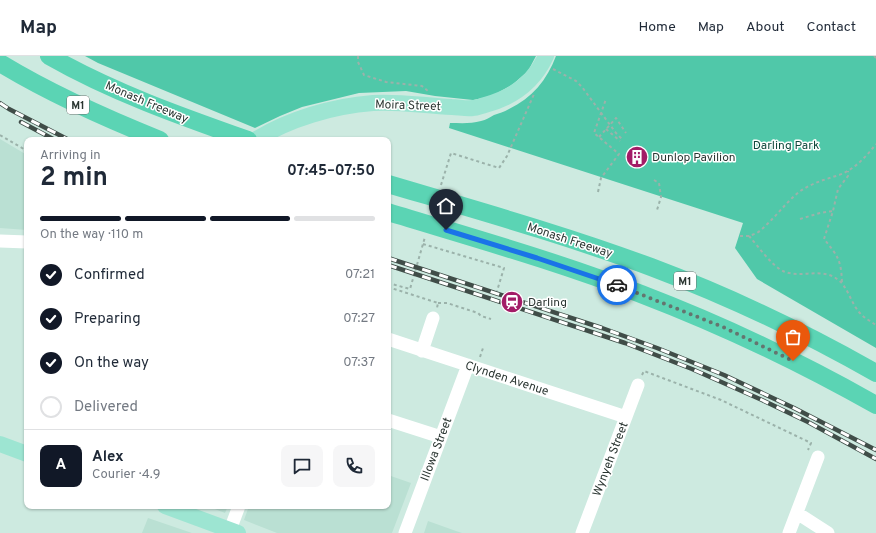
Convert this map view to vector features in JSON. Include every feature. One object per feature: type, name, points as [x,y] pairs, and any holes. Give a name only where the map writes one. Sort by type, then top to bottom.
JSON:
[{"type":"highway","name":"Monash Freeway","points":[[50,56],[130,96],[181,117],[239,137]]},
{"type":"highway","name":"M1","points":[[0,63],[62,98],[116,123],[152,137]]},
{"type":"highway","name":"Monash Freeway","points":[[391,185],[548,232],[652,268],[765,316],[876,373]]},
{"type":"highway","name":"M1","points":[[391,213],[537,258],[641,294],[723,327],[766,347],[826,377],[876,405]]},
{"type":"main road","name":"Moira Street","points":[[262,137],[294,122],[330,110],[372,103],[403,102],[473,108],[493,103],[512,95],[530,81],[542,66],[549,62]]},
{"type":"main road","points":[[0,444],[24,453]]},
{"type":"main road","points":[[174,509],[234,531]]},
{"type":"street","points":[[0,241],[24,242]]},
{"type":"street","points":[[422,351],[433,318]]},
{"type":"street","name":"Clynden Avenue","points":[[391,340],[626,417]]},
{"type":"street","name":"Illowa Street","points":[[405,533],[468,365]]},
{"type":"street","name":"Wynyeh Street","points":[[582,533],[638,385]]},
{"type":"street","points":[[391,421],[441,436]]},
{"type":"street","points":[[789,533],[797,513],[812,456]]},
{"type":"street","points":[[234,531],[238,509]]},
{"type":"street","points":[[797,513],[828,533]]},
{"type":"path","points":[[358,56],[358,62],[364,75],[386,82],[422,86],[430,93]]},
{"type":"path","points":[[549,62],[582,87],[621,140],[606,130]]},
{"type":"path","points":[[446,171],[451,153],[499,168],[507,156],[535,92]]},
{"type":"path","points":[[598,192],[602,178],[619,154],[594,133],[606,99]]},
{"type":"path","points":[[599,138],[616,118],[626,134]]},
{"type":"path","points":[[0,135],[24,149]]},
{"type":"path","points":[[740,236],[749,236],[757,233],[799,192],[813,184],[848,171],[861,161],[876,144]]},
{"type":"path","points":[[842,283],[841,265],[837,255],[824,239],[838,189],[848,176],[848,171]]},
{"type":"path","points":[[654,180],[659,183],[661,197],[657,210]]},
{"type":"path","points":[[800,220],[820,213],[833,211]]},
{"type":"path","points":[[749,236],[771,262],[784,272],[826,273],[838,279],[842,283],[859,312],[876,325]]},
{"type":"path","points":[[391,284],[410,289],[423,244],[504,268],[497,291]]},
{"type":"path","points":[[391,288],[433,301]]},
{"type":"path","points":[[438,302],[447,303],[491,319]]},
{"type":"path","points":[[638,385],[644,371],[721,400],[811,442],[812,456]]},
{"type":"shaded area","points":[[0,139],[24,153],[24,230],[0,228]]},
{"type":"shaded area","points":[[391,476],[411,483],[392,533],[277,533],[244,520],[248,509],[391,509]]},
{"type":"shaded area","points":[[215,509],[227,509],[225,513]]},
{"type":"shaded area","points":[[148,518],[192,533],[142,533]]},
{"type":"shaded area","points":[[428,521],[456,531],[462,533],[424,533]]},
{"type":"green space","points":[[85,56],[536,56],[528,71],[512,85],[492,96],[473,100],[406,91],[359,93],[302,107],[255,128],[98,63]]},
{"type":"green space","name":"Darling Park","points":[[556,56],[876,56],[876,348],[757,279],[735,248],[743,223],[449,128],[450,123],[483,121],[517,105],[532,94],[538,87],[548,73]]},
{"type":"railway","points":[[0,103],[63,137]]},
{"type":"railway","points":[[21,122],[49,137]]},
{"type":"railway","points":[[391,259],[602,328],[657,348],[724,375],[794,408],[876,450]]},
{"type":"railway","points":[[391,266],[625,343],[692,369],[808,422],[876,459]]},
{"type":"way so far","points":[[617,285],[723,327],[793,361]]},
{"type":"place","name":"Dunlop Pavilion","points":[[637,157]]},
{"type":"place","name":"Darling","points":[[512,302]]},
{"type":"route","points":[[446,230],[587,274],[617,285]]}]
